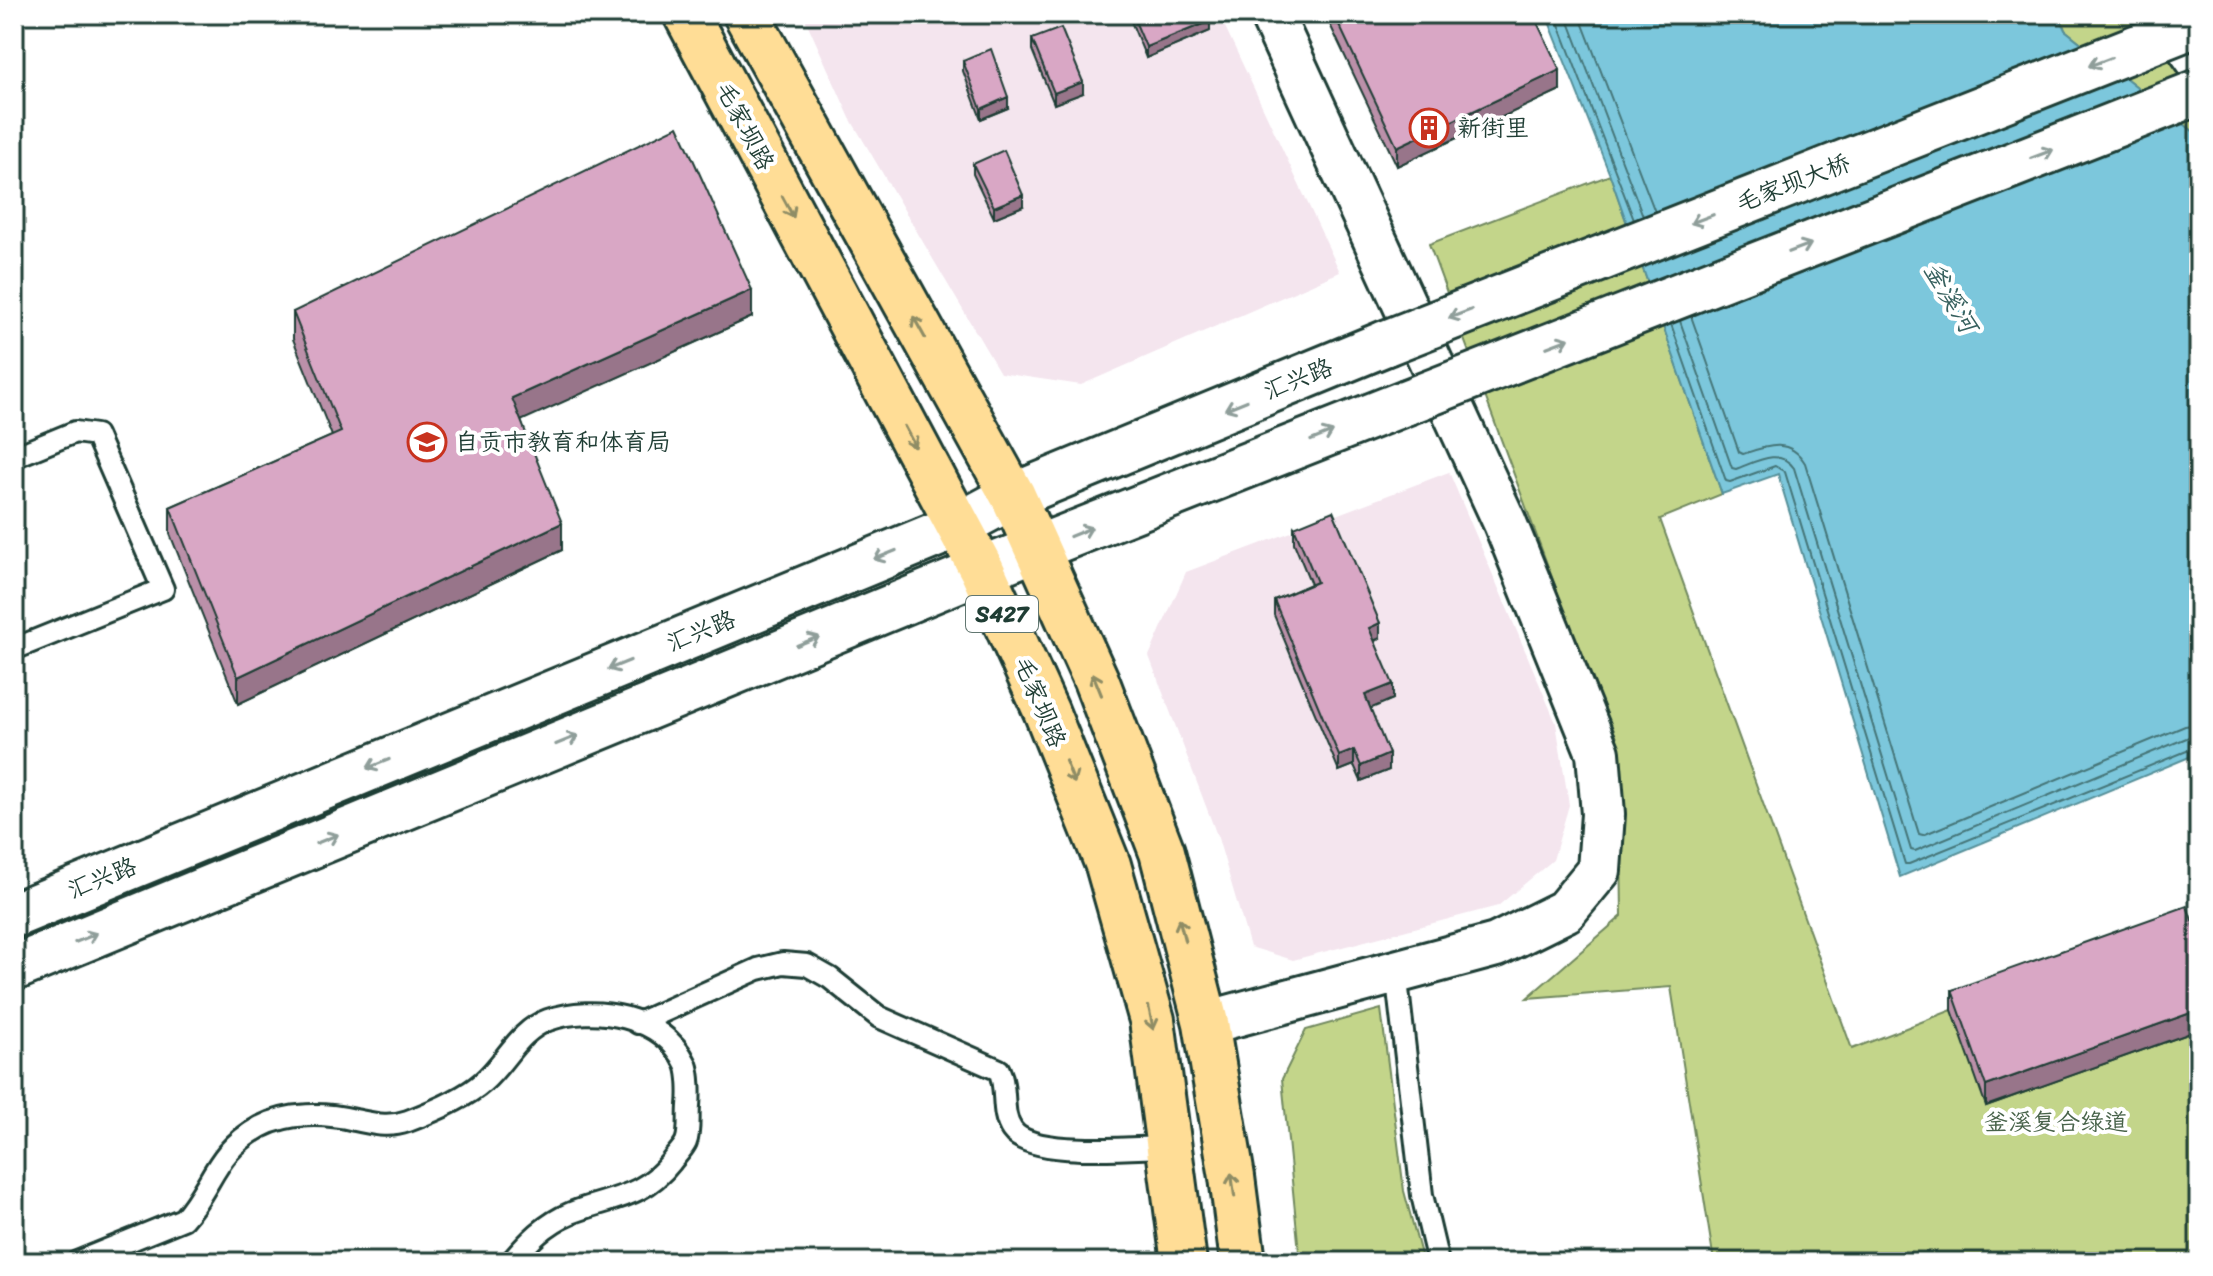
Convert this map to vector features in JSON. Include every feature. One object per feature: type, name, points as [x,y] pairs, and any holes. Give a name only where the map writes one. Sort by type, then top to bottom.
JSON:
[{"type":"main road","name":"毛家坝路","points":[[686,14],[982,570],[1046,711],[1108,865],[1152,1020],[1184,1262]]},
{"type":"main road","name":"S427","points":[[746,14],[1013,496],[1096,680],[1162,852],[1206,1023],[1243,1262]]},
{"type":"main road","name":"毛家坝大桥","points":[[1386,343],[2199,23]]},
{"type":"main road","points":[[14,968],[982,570],[2199,92]]},
{"type":"main road","name":"汇兴路","points":[[14,915],[957,526],[1013,496],[1386,343]]},
{"type":"street","points":[[1206,1023],[1496,945],[1565,911],[1599,870],[1603,814],[1598,753],[1505,523],[1271,14]]},
{"type":"lane","points":[[2151,14],[2199,81]]},
{"type":"lane","points":[[14,457],[75,432],[96,435],[163,589],[14,649]]},
{"type":"lane","points":[[638,1023],[758,969],[783,963],[807,965],[830,978],[879,1017],[999,1070],[1005,1083],[1006,1115],[1013,1131],[1029,1143],[1050,1148],[1169,1147]]},
{"type":"lane","points":[[1396,972],[1422,1195],[1438,1262]]},
{"type":"lane","points":[[77,1262],[183,1219],[195,1205],[220,1160],[261,1127],[306,1115],[331,1116],[372,1125],[390,1126],[408,1121],[482,1083],[523,1034],[545,1021],[571,1014],[605,1012],[638,1023],[667,1038],[686,1066],[690,1100],[686,1141],[657,1180],[624,1197],[570,1214],[536,1233],[511,1262]]},
{"type":"shaded area","points":[[803,14],[1219,14],[1340,272],[1081,385],[1000,373],[850,118]]},
{"type":"shaded area","points":[[1449,472],[1556,723],[1569,805],[1553,860],[1498,906],[1293,960],[1250,947],[1218,838],[1149,656],[1186,572]]},
{"type":"green space","points":[[2060,14],[2199,14],[2199,136],[2065,30]]},
{"type":"green space","name":"釜溪复合绿道","points":[[1610,175],[1722,494],[1660,519],[1852,1049],[1952,1010],[2199,952],[2199,1262],[1714,1262],[1671,987],[1527,998],[1622,916],[1620,762],[1429,244]]},
{"type":"green space","points":[[1381,1009],[1404,1191],[1423,1262],[1300,1262],[1282,1079],[1306,1030]]},
{"type":"water","name":"釜溪河","points":[[1546,14],[2058,14],[2065,30],[2199,136],[2199,753],[1900,877],[1778,474],[1722,494],[1610,175]]},
{"type":"building","points":[[1132,14],[1207,14],[1210,21],[1146,47]]},
{"type":"building","name":"新街里","points":[[1334,14],[1533,14],[1560,70],[1397,147]]},
{"type":"building","points":[[1061,28],[1083,82],[1054,93],[1032,39]]},
{"type":"building","points":[[991,49],[1008,97],[981,109],[963,61]]},
{"type":"building","name":"自贡市教育和体育局","points":[[678,126],[752,290],[512,398],[562,523],[238,677],[170,507],[341,432],[293,312]]},
{"type":"building","points":[[1004,150],[1023,195],[994,207],[973,164]]},
{"type":"building","points":[[1333,511],[1380,623],[1369,628],[1393,684],[1365,695],[1389,754],[1361,766],[1354,750],[1339,756],[1274,600],[1317,582],[1294,527]]},
{"type":"building","points":[[2187,906],[2199,940],[2199,1010],[1986,1086],[1952,990]]},
{"type":"place","name":"新街里","points":[[1429,128]]},
{"type":"place","name":"自贡市教育和体育局","points":[[427,442]]}]
